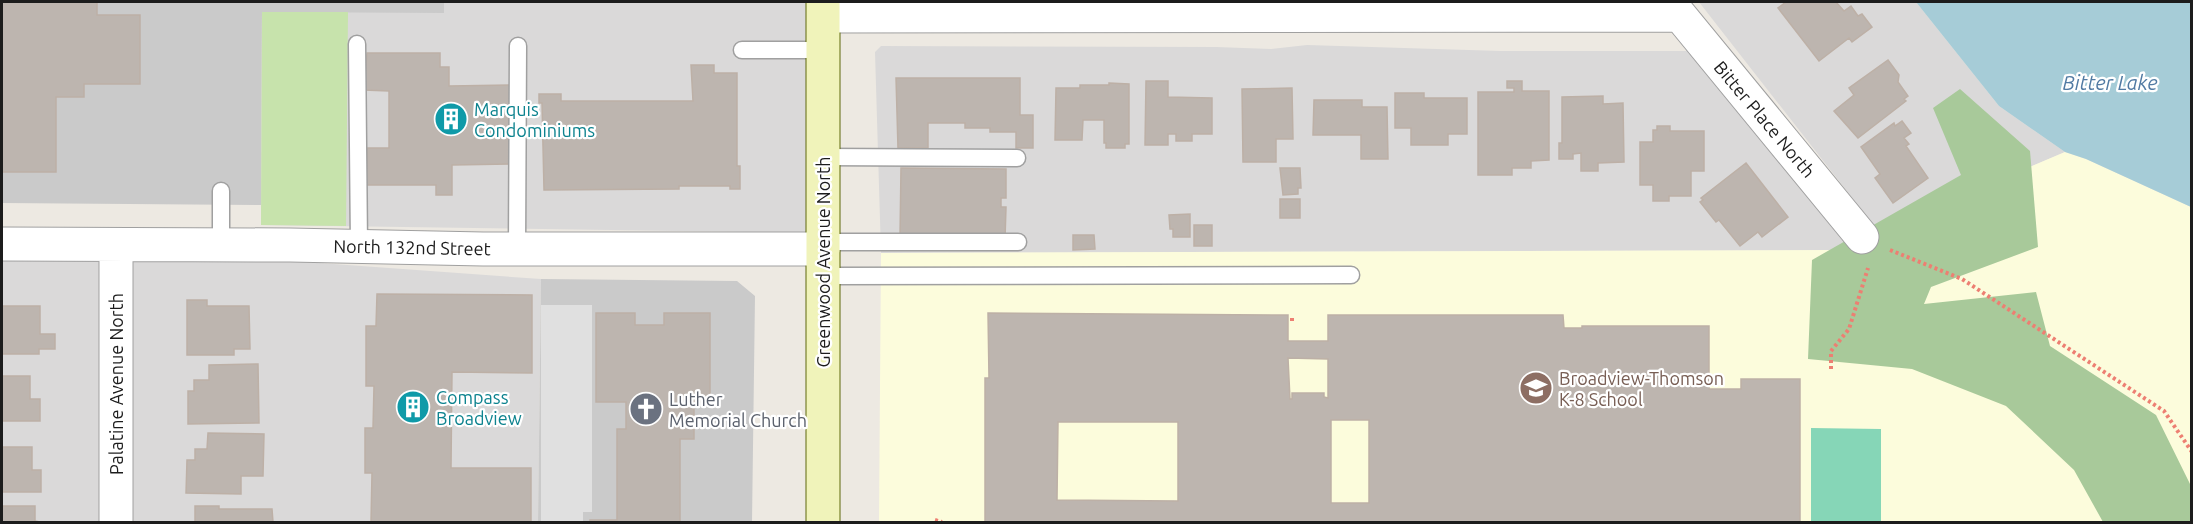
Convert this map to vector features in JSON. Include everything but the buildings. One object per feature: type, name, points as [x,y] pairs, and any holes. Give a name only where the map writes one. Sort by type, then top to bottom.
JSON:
[{"type":"main road","name":"Greenwood Avenue North","points":[[823,522],[824,9]]},
{"type":"street","points":[[824,9],[1674,8]]},
{"type":"street","name":"Bitter Place North","points":[[1674,8],[1869,240]]},
{"type":"street","name":"North 132nd Street","points":[[2,243],[359,246],[823,256]]},
{"type":"street","name":"Palatine Avenue North","points":[[116,245],[116,522]]},
{"type":"lane","points":[[357,44],[359,246]]},
{"type":"lane","points":[[517,249],[518,46]]},
{"type":"lane","points":[[742,50],[824,50]]},
{"type":"lane","points":[[823,157],[1017,158]]},
{"type":"lane","points":[[221,191],[221,245]]},
{"type":"lane","points":[[823,256],[1018,242]]},
{"type":"lane","points":[[823,256],[1351,275]]},
{"type":"path","points":[[1831,369],[1831,351],[1848,329],[1869,240],[1921,264],[1962,279],[2091,362],[2164,411],[2192,452]]},
{"type":"path","points":[[1292,318],[1292,323]]},
{"type":"path","points":[[935,520],[942,522]]},
{"type":"shaded area","points":[[2,2],[444,2],[444,13],[262,12],[261,205],[2,203]]},
{"type":"shaded area","points":[[444,2],[811,2],[815,233],[261,225],[262,12],[444,12]]},
{"type":"shaded area","points":[[1699,2],[1916,2],[1999,106],[2065,152],[1878,231]]},
{"type":"shaded area","points":[[1687,42],[1855,240],[1834,250],[881,253],[875,52],[881,46],[1271,49],[1307,45],[1501,51],[1686,51]]},
{"type":"shaded area","name":"Broadview-Thomson K-8 School","points":[[2065,152],[2086,159],[2191,207],[2191,522],[879,522],[881,253],[1834,250]]},
{"type":"shaded area","points":[[2,247],[221,256],[541,279],[538,522],[2,522]]},
{"type":"shaded area","name":"Luther Memorial Church","points":[[541,279],[737,281],[755,296],[752,522],[538,522]]},
{"type":"shaded area","points":[[541,305],[592,305],[592,512],[583,512],[583,522],[541,522]]},
{"type":"green space","points":[[262,12],[348,12],[346,226],[261,225]]},
{"type":"green space","points":[[1960,89],[2030,151],[2038,247],[1931,287],[1924,304],[2036,292],[2050,346],[2156,415],[2191,486],[2191,522],[2103,522],[2074,470],[2006,406],[1912,369],[1808,359],[1812,260],[1961,175],[1933,108]]},
{"type":"green space","points":[[1811,428],[1881,429],[1881,522],[1811,522]]},
{"type":"water","name":"Bitter Lake","points":[[1916,2],[2191,2],[2191,207],[2086,159],[2065,152],[1999,106]]},
{"type":"place","name":"Marquis Condominiums","points":[[451,119]]},
{"type":"place","name":"Broadview-Thomson K-8 School","points":[[1536,388]]},
{"type":"place","name":"Compass Broadview","points":[[413,407]]},
{"type":"place","name":"Luther Memorial Church","points":[[646,409]]}]
